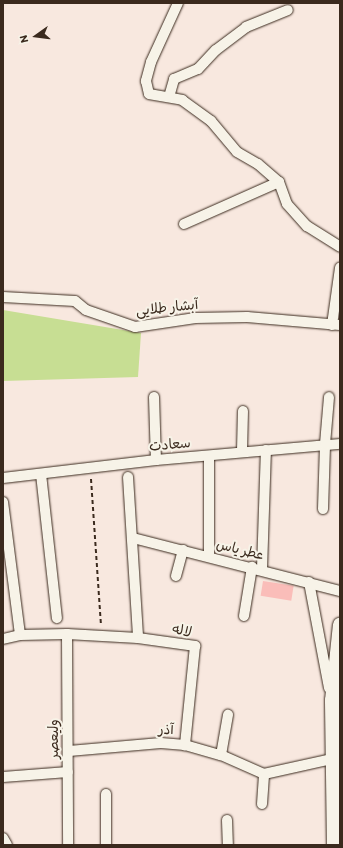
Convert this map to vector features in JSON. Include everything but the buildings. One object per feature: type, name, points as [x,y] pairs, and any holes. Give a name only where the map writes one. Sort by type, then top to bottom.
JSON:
[{"type":"main road","points":[[334,845],[332,700],[340,624]]},
{"type":"street","points":[[178,3],[151,62],[146,81],[149,94],[182,100],[211,121],[237,152],[258,164],[279,182],[287,204],[302,221],[340,247]]},
{"type":"street","points":[[169,97],[174,79],[198,69],[216,50],[246,27],[288,10]]},
{"type":"street","points":[[184,224],[279,182]]},
{"type":"street","points":[[336,325],[340,268]]},
{"type":"street","name":"آبشار طلایی","points":[[3,297],[75,301],[86,310],[135,327],[195,318],[247,317],[336,325]]},
{"type":"street","points":[[154,397],[156,460]]},
{"type":"street","points":[[323,509],[325,444],[329,397]]},
{"type":"street","points":[[242,451],[243,411]]},
{"type":"street","name":"سعادت","points":[[3,478],[156,460],[209,456],[242,451],[340,444]]},
{"type":"street","points":[[244,616],[257,568],[266,450]]},
{"type":"street","points":[[209,456],[209,556]]},
{"type":"street","points":[[41,474],[57,618]]},
{"type":"street","points":[[128,477],[133,538],[138,638]]},
{"type":"street","points":[[3,502],[20,635]]},
{"type":"street","name":"عطر یاس","points":[[133,538],[257,568],[340,591]]},
{"type":"street","points":[[176,576],[183,550]]},
{"type":"street","points":[[309,582],[332,700]]},
{"type":"street","name":"ولیعصر","points":[[67,634],[69,751],[68,845]]},
{"type":"street","name":"لاله","points":[[3,639],[20,635],[102,635],[138,638],[195,646],[185,745]]},
{"type":"street","points":[[221,755],[228,715]]},
{"type":"street","name":"آذر","points":[[69,751],[161,743],[185,745],[221,755],[264,774]]},
{"type":"street","points":[[262,804],[264,774],[332,759]]},
{"type":"street","points":[[3,777],[68,772]]},
{"type":"street","points":[[106,794],[106,845]]},
{"type":"street","points":[[227,820],[228,845]]},
{"type":"street","points":[[3,838],[7,845]]},
{"type":"path","points":[[90,468],[102,635]]},
{"type":"green space","points":[[3,310],[141,333],[138,377],[3,381]]}]
